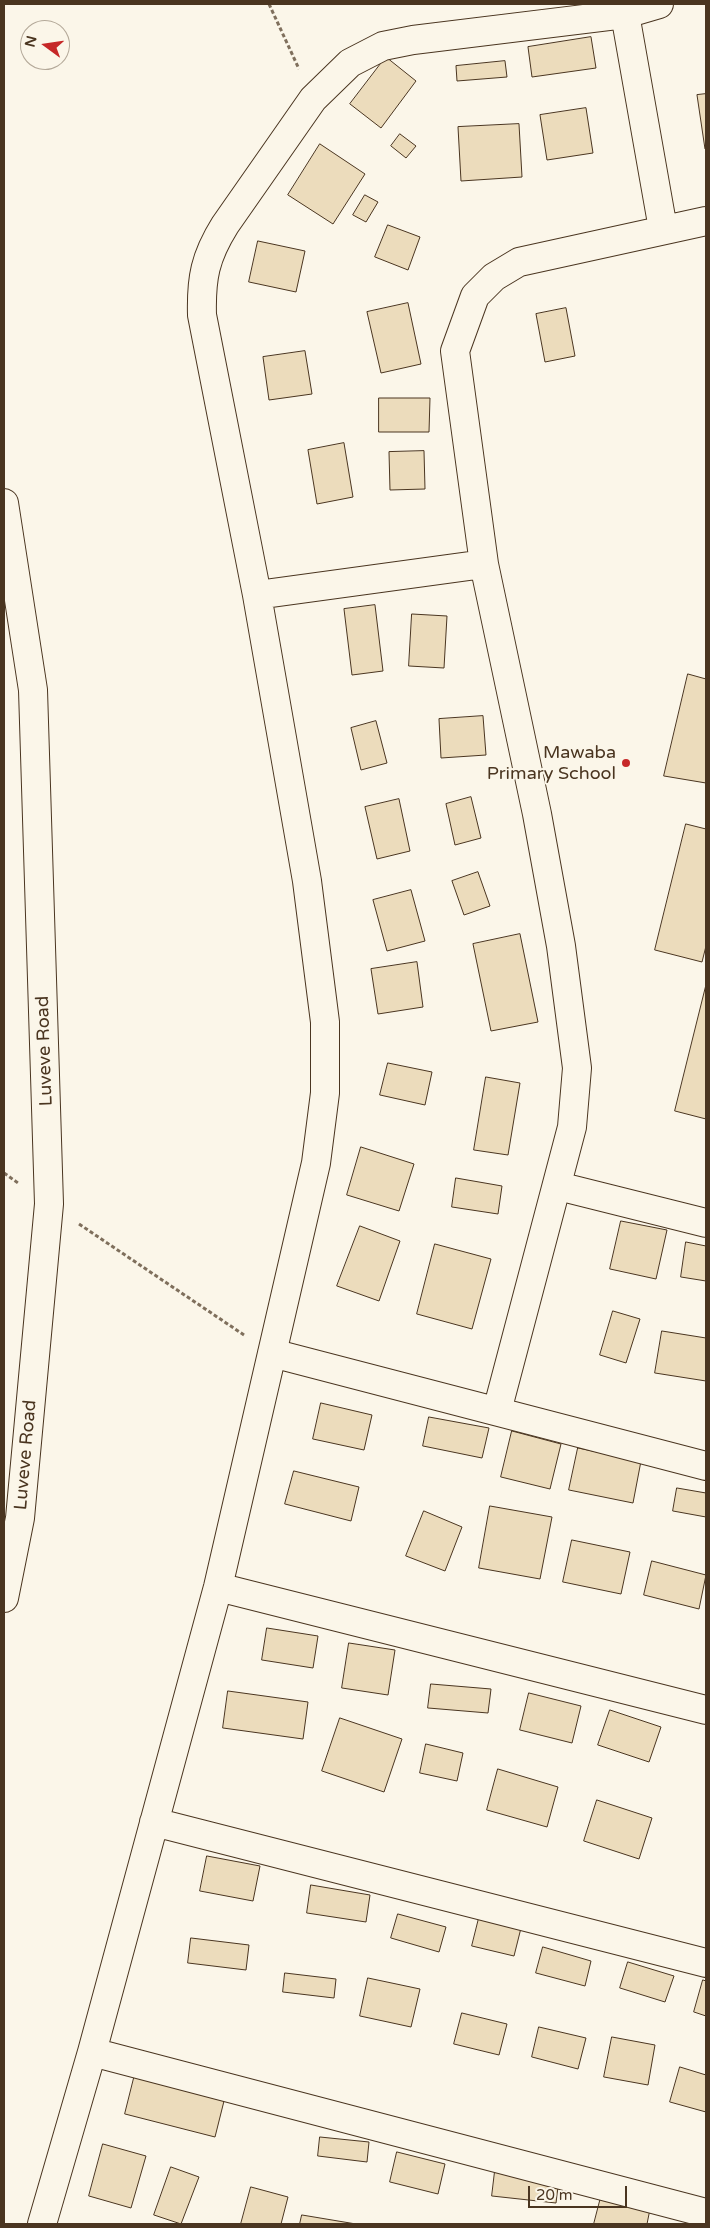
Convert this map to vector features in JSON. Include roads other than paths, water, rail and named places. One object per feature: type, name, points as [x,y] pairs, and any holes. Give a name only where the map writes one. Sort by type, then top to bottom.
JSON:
[{"type":"street","points":[[42,2224],[92,2052],[218,1588],[316,1163],[326,1093],[325,1022],[307,881],[257,595],[202,315],[204,268],[213,245],[313,99],[350,63],[383,46],[413,40],[625,14],[659,4]]},
{"type":"street","points":[[625,14],[663,229]]},
{"type":"street","points":[[497,1411],[558,1186],[572,1127],[577,1068],[561,946],[537,814],[484,564],[455,351],[475,296],[494,277],[519,262],[706,221]]},
{"type":"street","name":"Luveve Road","points":[[4,503],[34,690],[49,1204],[20,1518],[4,1598]]},
{"type":"street","points":[[257,595],[484,564]]},
{"type":"street","points":[[558,1186],[706,1223]]},
{"type":"street","points":[[272,1353],[706,1466]]},
{"type":"street","points":[[218,1588],[706,1710]]},
{"type":"street","points":[[154,1822],[706,1963]]},
{"type":"street","points":[[92,2052],[706,2213]]},
{"type":"place","name":"Mawaba Primary School","points":[[626,763]]}]
